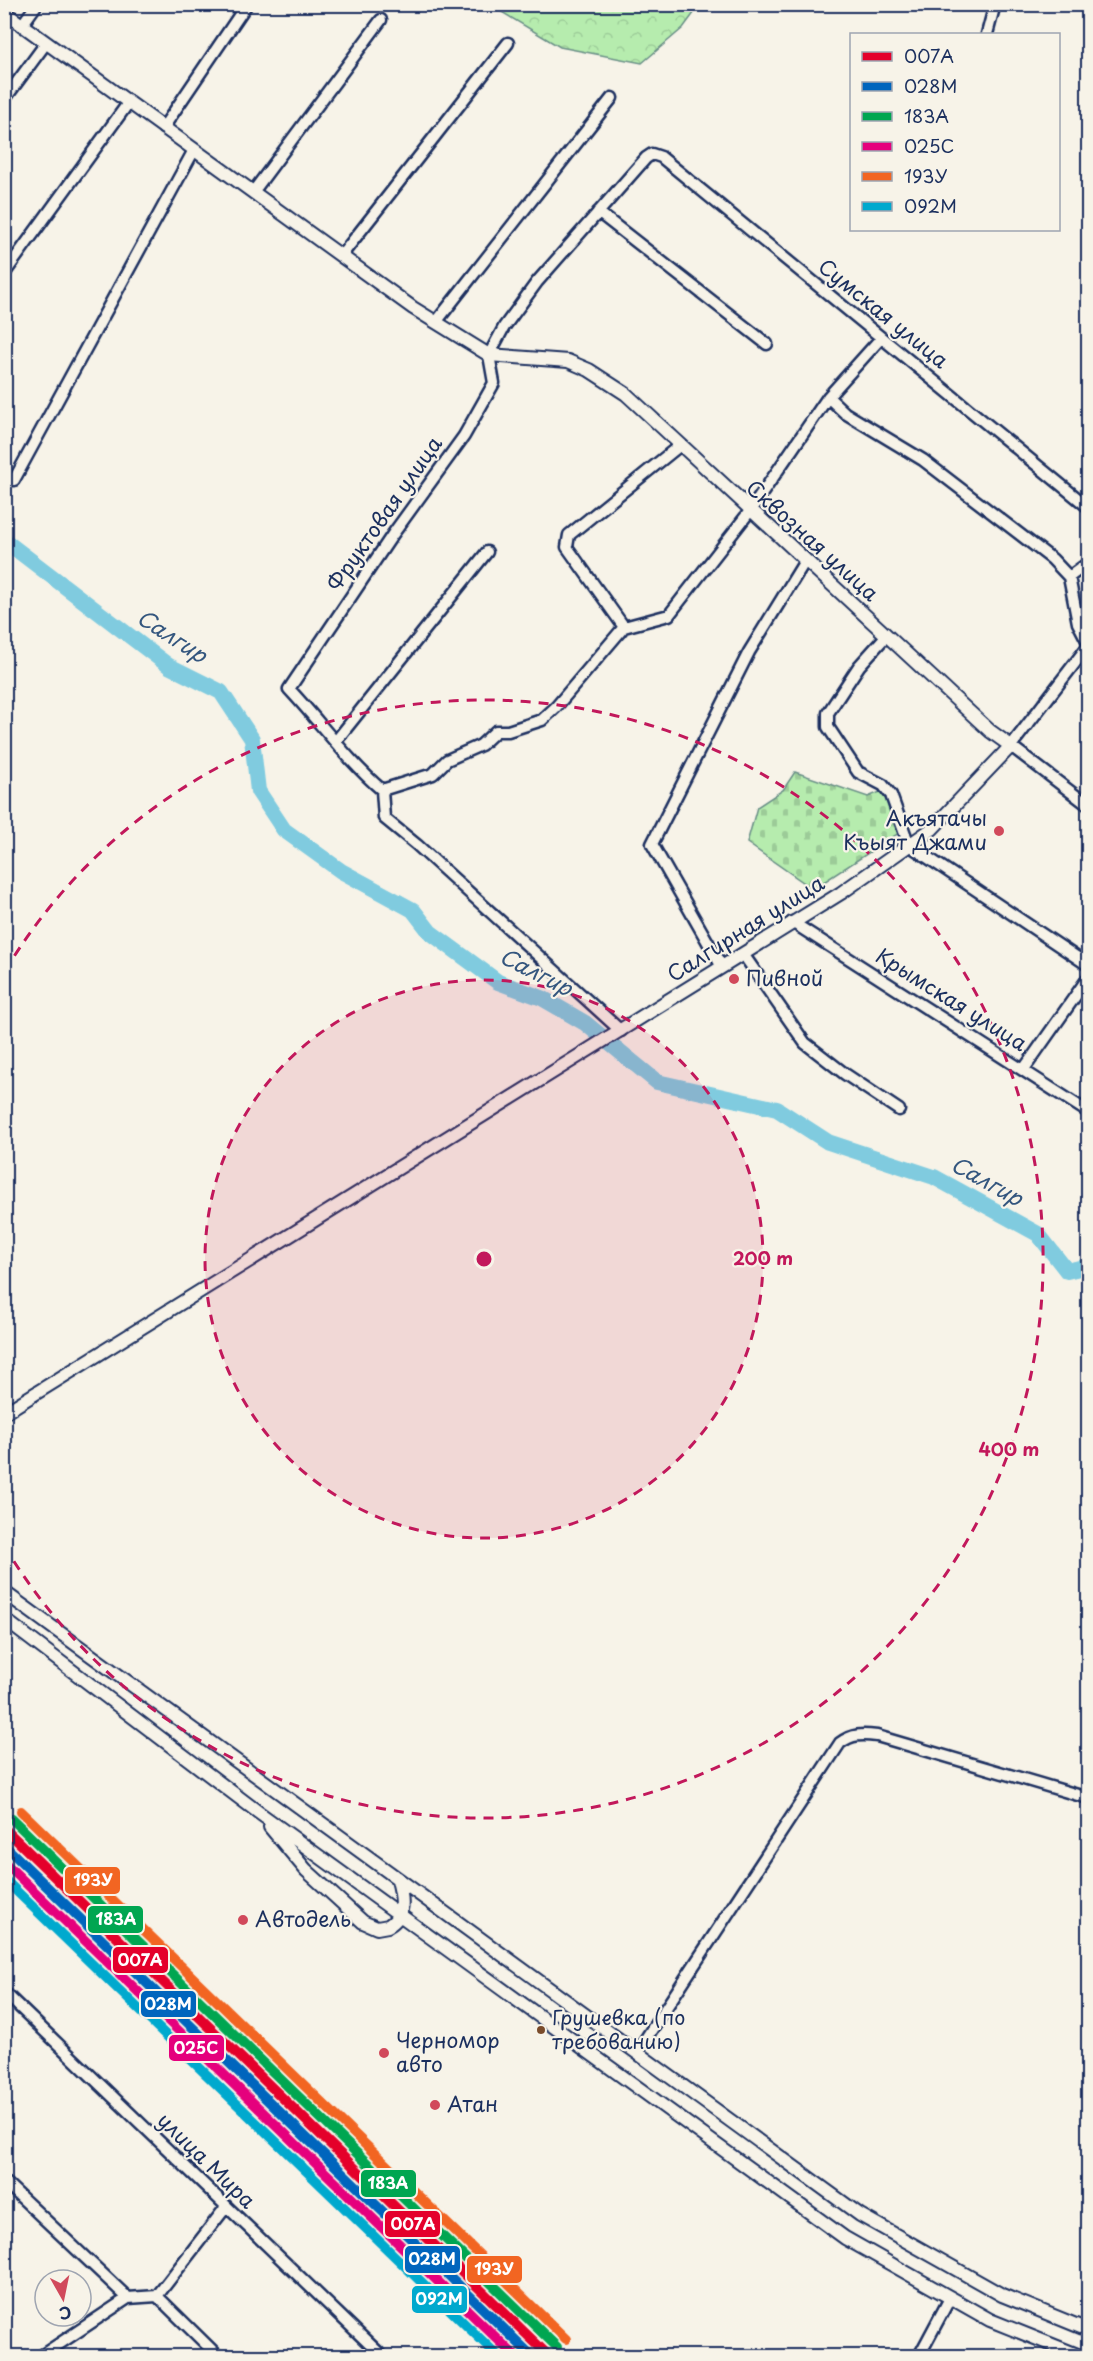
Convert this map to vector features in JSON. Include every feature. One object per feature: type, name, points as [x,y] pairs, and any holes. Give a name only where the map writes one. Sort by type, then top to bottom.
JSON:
[{"type":"main road","points":[[4,12],[413,308],[489,355]]},
{"type":"main road","name":"Сквозная улица","points":[[489,355],[548,358],[589,370],[626,394],[679,446],[886,636],[990,731],[1011,746]]},
{"type":"main road","name":"Салгирная улица","points":[[4,1413],[744,954],[909,845],[932,829],[1011,746]]},
{"type":"main road","points":[[4,1592],[860,2215],[1002,2295],[1089,2330]]},
{"type":"main road","points":[[4,1619],[397,1919],[422,1930],[845,2238],[990,2320],[1080,2356]]},
{"type":"main road","points":[[258,1812],[306,1870],[363,1922],[377,1928],[397,1919]]},
{"type":"main road","points":[[397,1919],[403,1897],[398,1880]]},
{"type":"street","points":[[22,25],[37,4]]},
{"type":"street","points":[[163,128],[247,4]]},
{"type":"street","points":[[987,33],[995,4]]},
{"type":"street","points":[[253,192],[381,20]]},
{"type":"street","points":[[4,100],[46,43]]},
{"type":"street","points":[[341,256],[508,43]]},
{"type":"street","points":[[437,321],[612,98]]},
{"type":"street","points":[[4,274],[129,102]]},
{"type":"street","points":[[14,480],[194,150]]},
{"type":"street","name":"Сумская улица","points":[[598,212],[646,158],[652,154],[661,157],[1089,507]]},
{"type":"street","points":[[489,355],[504,327],[537,282],[598,212],[767,344]]},
{"type":"street","points":[[382,789],[433,774],[447,760],[481,745],[496,731],[508,731],[542,720],[556,707],[624,627],[669,615],[750,511],[828,397],[881,338]]},
{"type":"street","name":"Фруктовая улица","points":[[336,741],[289,689],[393,534],[464,436],[494,383],[489,355]]},
{"type":"street","points":[[828,397],[845,413],[923,460],[1052,559],[1069,577],[1078,623],[1089,644]]},
{"type":"street","points":[[624,627],[567,547],[566,541],[568,535],[679,446]]},
{"type":"street","points":[[487,552],[336,741],[356,768],[382,789],[384,818],[417,845],[619,1032]]},
{"type":"street","points":[[722,967],[651,844],[749,652],[805,561]]},
{"type":"street","points":[[1069,577],[1089,563]]},
{"type":"street","points":[[886,636],[859,666],[826,719],[828,727],[858,772],[883,785],[891,795],[909,845],[1089,965]]},
{"type":"street","name":"Салгирная улица","points":[[1011,746],[1089,644]]},
{"type":"street","name":"Сквозная улица","points":[[1011,746],[1089,804]]},
{"type":"street","name":"Крымская улица","points":[[792,922],[1089,1112]]},
{"type":"street","points":[[744,954],[805,1043],[845,1074],[899,1110]]},
{"type":"street","points":[[1024,1070],[1089,978]]},
{"type":"street","points":[[637,2052],[834,1753],[848,1737],[856,1734],[877,1736],[1089,1798]]},
{"type":"street","name":"улица Мира","points":[[4,1992],[382,2356]]},
{"type":"street","points":[[4,2181],[128,2298]]},
{"type":"street","points":[[41,2356],[128,2298],[158,2295],[226,2207]]},
{"type":"street","points":[[158,2295],[218,2356]]},
{"type":"street","points":[[919,2356],[950,2298]]},
{"type":"green space","points":[[490,5],[700,5],[683,28],[642,63],[560,47]]},
{"type":"green space","points":[[795,772],[868,797],[880,792],[888,796],[899,833],[813,889],[747,843],[757,807],[783,790]]},
{"type":"waterway","name":"Салгир","points":[[4,540],[169,666],[221,692],[252,739],[258,791],[284,830],[341,871],[413,910],[430,932],[498,982],[542,998],[585,1023],[657,1082],[777,1109],[828,1142],[934,1177],[1038,1234],[1067,1271],[1088,1266]]},
{"type":"transit line","name":"193У","points":[[21,1811],[566,2339]]},
{"type":"transit line","name":"183А","points":[[12,1819],[557,2347]]},
{"type":"transit line","name":"007А","points":[[4,1828],[549,2356]]},
{"type":"transit line","name":"028М","points":[[4,1845],[532,2356]]},
{"type":"transit line","name":"025С","points":[[4,1862],[515,2356]]},
{"type":"transit line","name":"092М","points":[[4,1879],[498,2356]]},
{"type":"place","name":"Акъятачы Къыят Джами","points":[[999,831]]},
{"type":"place","name":"Пивной","points":[[734,979]]},
{"type":"place","name":"Автодель","points":[[243,1920]]},
{"type":"place","name":"Грушевка (по требованию)","points":[[541,2030]]},
{"type":"place","name":"Черномор авто","points":[[384,2053]]},
{"type":"place","name":"Атан","points":[[435,2105]]}]
